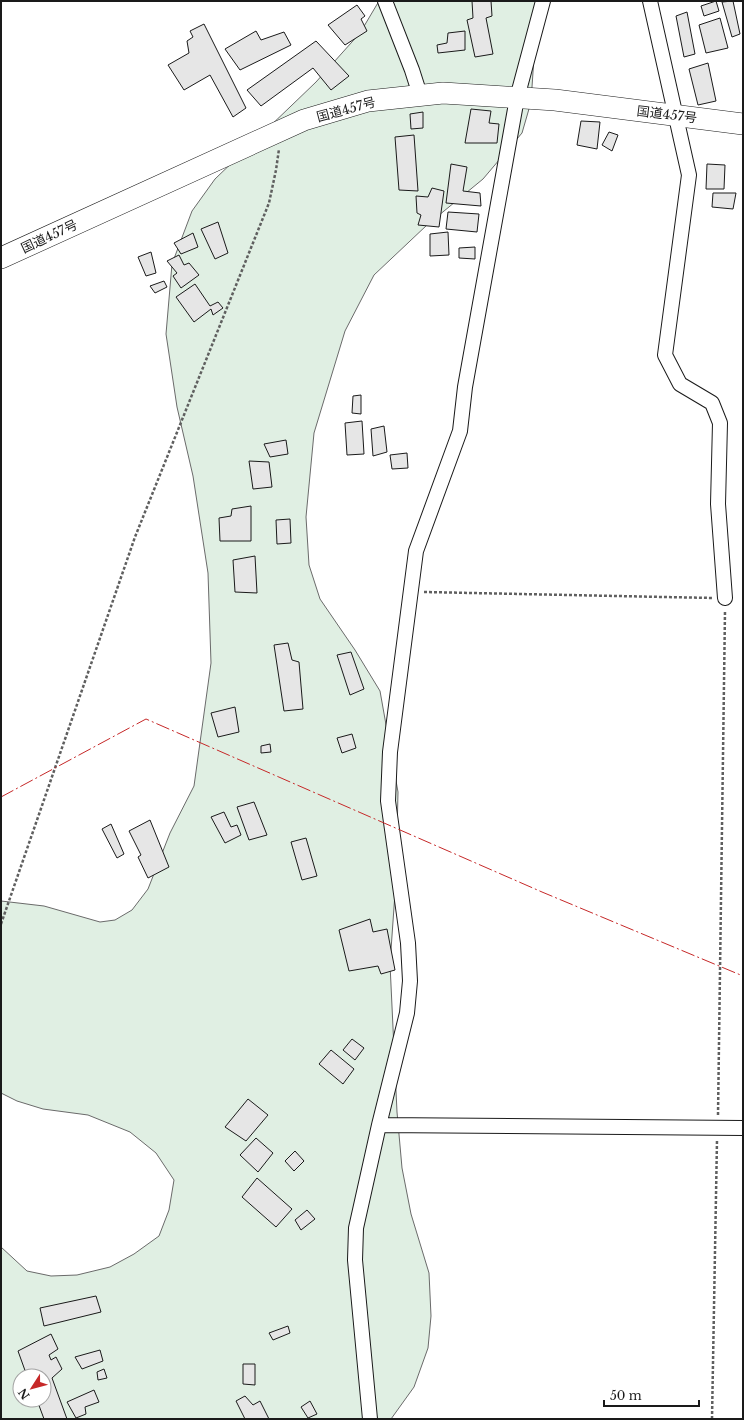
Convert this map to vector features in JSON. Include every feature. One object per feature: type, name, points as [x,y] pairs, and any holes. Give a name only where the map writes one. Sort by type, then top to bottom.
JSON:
[{"type":"highway","name":"国道457号","points":[[1,258],[304,120],[368,101],[443,93],[555,100],[743,124]]},
{"type":"street","points":[[385,1],[412,70],[420,95]]},
{"type":"street","points":[[370,1419],[355,1260],[356,1228],[379,1125],[407,1013],[410,981],[408,943],[388,801],[390,752],[416,551],[460,431],[466,387],[517,98],[543,1]]},
{"type":"street","points":[[650,1],[689,175],[665,355],[680,384],[712,403],[720,423],[718,504],[725,598]]},
{"type":"street","points":[[379,1125],[743,1128]]},
{"type":"path","points":[[1,924],[135,537],[269,203],[276,170],[281,130]]},
{"type":"path","points":[[410,591],[725,598],[718,1127],[712,1419]]},
{"type":"green space","points":[[379,1],[542,1],[534,57],[531,102],[522,133],[483,179],[427,225],[374,275],[345,331],[314,433],[306,517],[309,565],[320,599],[355,650],[380,691],[398,792],[396,879],[390,964],[397,1112],[402,1168],[411,1214],[429,1273],[431,1316],[428,1348],[414,1387],[391,1419],[1,1419],[1,1247],[27,1271],[51,1276],[77,1275],[110,1267],[134,1254],[159,1236],[169,1210],[174,1180],[156,1153],[130,1132],[88,1115],[43,1109],[17,1101],[1,1093],[1,901],[44,906],[100,922],[115,920],[132,910],[148,889],[170,833],[194,786],[211,663],[208,573],[193,476],[177,407],[166,334],[172,264],[192,211],[215,179],[316,82],[360,33]]},
{"type":"building","points":[[472,1],[491,1],[492,16],[486,18],[493,54],[475,57],[467,20],[473,18]]},
{"type":"building","points":[[716,1],[719,11],[704,16],[701,6]]},
{"type":"building","points":[[733,1],[740,34],[732,37],[722,2]]},
{"type":"building","points":[[357,5],[365,16],[361,19],[367,31],[345,45],[328,25]]},
{"type":"building","points":[[687,12],[695,54],[684,57],[676,16]]},
{"type":"building","points":[[720,18],[728,48],[706,53],[699,25]]},
{"type":"building","points":[[204,24],[246,108],[233,117],[210,75],[184,90],[168,65],[189,53],[187,41],[193,37],[190,31]]},
{"type":"building","points":[[256,31],[261,40],[284,32],[291,45],[240,70],[225,49]]},
{"type":"building","points":[[465,31],[465,50],[438,53],[437,45],[447,43],[448,33]]},
{"type":"building","points":[[316,41],[349,76],[331,90],[313,68],[261,106],[247,90]]},
{"type":"building","points":[[708,63],[716,101],[698,105],[689,69]]},
{"type":"building","points":[[471,109],[491,111],[489,123],[499,124],[497,143],[465,143]]},
{"type":"building","points":[[423,112],[423,128],[411,129],[410,114]]},
{"type":"building","points":[[581,121],[600,122],[597,149],[577,145]]},
{"type":"building","points":[[609,132],[618,135],[612,151],[602,145]]},
{"type":"building","points":[[414,135],[418,191],[399,190],[395,137]]},
{"type":"building","points":[[451,164],[467,167],[463,191],[480,193],[481,206],[446,203]]},
{"type":"building","points":[[707,164],[725,165],[724,189],[706,189]]},
{"type":"building","points":[[432,188],[444,191],[439,227],[418,225],[421,215],[417,213],[416,196],[428,197]]},
{"type":"building","points":[[713,193],[736,193],[733,209],[712,207]]},
{"type":"building","points":[[448,212],[479,214],[477,232],[446,229]]},
{"type":"building","points":[[218,222],[228,253],[215,259],[201,229]]},
{"type":"building","points":[[448,232],[449,255],[430,256],[430,234]]},
{"type":"building","points":[[193,233],[198,247],[181,254],[174,243]]},
{"type":"building","points":[[475,247],[475,259],[459,258],[459,248]]},
{"type":"building","points":[[151,252],[156,273],[146,276],[138,257]]},
{"type":"building","points":[[179,255],[184,265],[189,263],[199,275],[181,288],[173,276],[177,273],[167,261]]},
{"type":"building","points":[[164,281],[167,287],[155,293],[150,286]]},
{"type":"building","points":[[195,284],[210,306],[218,302],[223,308],[213,315],[211,309],[194,322],[176,297]]},
{"type":"building","points":[[361,395],[361,414],[352,413],[353,396]]},
{"type":"building","points":[[362,421],[364,454],[347,455],[345,423]]},
{"type":"building","points":[[384,426],[387,452],[373,456],[371,429]]},
{"type":"building","points":[[286,440],[288,454],[270,457],[264,444]]},
{"type":"building","points":[[407,453],[408,468],[392,469],[390,455]]},
{"type":"building","points":[[249,461],[269,462],[272,487],[253,489]]},
{"type":"building","points":[[251,506],[251,541],[220,541],[219,518],[231,516],[232,509]]},
{"type":"building","points":[[290,519],[291,543],[277,544],[276,520]]},
{"type":"building","points":[[255,556],[257,593],[235,592],[233,560]]},
{"type":"building","points":[[288,643],[292,660],[299,662],[303,709],[284,711],[274,645]]},
{"type":"building","points":[[351,652],[364,689],[350,695],[337,655]]},
{"type":"building","points":[[235,707],[239,732],[218,737],[211,713]]},
{"type":"building","points":[[352,734],[356,748],[342,753],[337,738]]},
{"type":"building","points":[[270,744],[271,752],[261,753],[261,746]]},
{"type":"building","points":[[254,802],[267,835],[249,840],[237,807]]},
{"type":"building","points":[[224,812],[231,827],[237,825],[241,835],[225,843],[211,817]]},
{"type":"building","points":[[150,820],[169,867],[148,878],[138,857],[141,855],[129,831]]},
{"type":"building","points":[[111,824],[124,854],[117,858],[102,829]]},
{"type":"building","points":[[306,838],[317,876],[302,880],[291,842]]},
{"type":"building","points":[[370,919],[373,932],[387,929],[395,970],[381,974],[378,966],[349,971],[339,930]]},
{"type":"building","points":[[352,1039],[364,1048],[355,1060],[343,1050]]},
{"type":"building","points":[[331,1050],[354,1069],[343,1084],[319,1064]]},
{"type":"building","points":[[248,1099],[268,1115],[246,1141],[225,1127]]},
{"type":"building","points":[[256,1138],[273,1153],[258,1172],[240,1155]]},
{"type":"building","points":[[295,1151],[304,1161],[294,1171],[285,1161]]},
{"type":"building","points":[[257,1178],[292,1209],[276,1227],[242,1197]]},
{"type":"building","points":[[307,1210],[315,1219],[301,1230],[295,1220]]},
{"type":"building","points":[[96,1296],[101,1312],[44,1326],[40,1308]]},
{"type":"building","points":[[288,1326],[290,1333],[273,1340],[269,1333]]},
{"type":"building","points":[[51,1334],[58,1349],[49,1355],[51,1360],[56,1357],[62,1369],[52,1378],[52,1368],[24,1368],[18,1351]]},
{"type":"building","points":[[100,1350],[103,1361],[82,1369],[75,1357]]},
{"type":"building","points":[[243,1364],[255,1364],[255,1385],[243,1384]]},
{"type":"building","points":[[104,1369],[107,1378],[98,1380],[97,1372]]},
{"type":"building","points":[[52,1378],[67,1419],[44,1419],[40,1408],[52,1408]]},
{"type":"building","points":[[94,1390],[99,1402],[85,1407],[86,1414],[76,1418],[67,1402]]},
{"type":"building","points":[[245,1396],[253,1405],[260,1401],[269,1419],[245,1419],[236,1401]]},
{"type":"building","points":[[310,1401],[317,1414],[308,1418],[301,1407]]},
{"type":"power","points":[[1,797],[146,719],[542,892],[743,976]]}]
